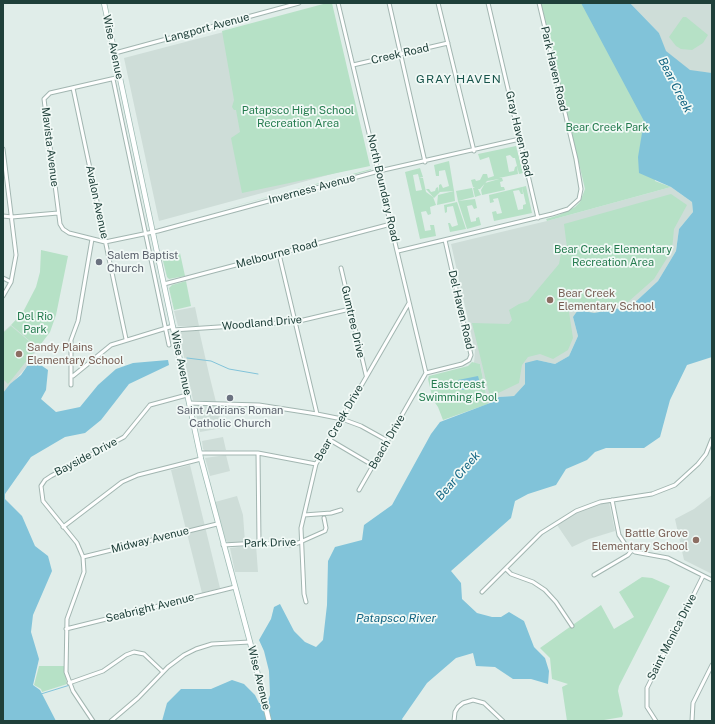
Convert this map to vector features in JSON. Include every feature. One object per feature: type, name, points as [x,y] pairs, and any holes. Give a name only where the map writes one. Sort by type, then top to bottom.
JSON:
[{"type":"main road","name":"Wise Avenue","points":[[104,3],[201,459],[217,524],[250,642],[269,721]]},
{"type":"street","name":"Langport Avenue","points":[[115,53],[299,3]]},
{"type":"street","name":"North Boundary Road","points":[[338,3],[426,373]]},
{"type":"street","points":[[389,3],[425,162]]},
{"type":"street","points":[[438,3],[474,151]]},
{"type":"street","name":"Gray Haven Road","points":[[488,3],[538,218]]},
{"type":"street","name":"Park Haven Road","points":[[538,218],[572,206],[579,199],[581,189],[576,159],[539,3]]},
{"type":"street","name":"Creek Road","points":[[353,65],[448,43]]},
{"type":"street","name":"Mavista Avenue","points":[[105,242],[65,231],[60,224],[44,99],[50,93],[120,77]]},
{"type":"street","name":"Wise Avenue","points":[[113,79],[168,345]]},
{"type":"street","name":"Avalon Avenue","points":[[73,88],[126,339]]},
{"type":"street","name":"Inverness Avenue","points":[[105,242],[152,232],[379,172],[474,151],[520,139]]},
{"type":"street","points":[[3,149],[16,255],[11,282],[3,296]]},
{"type":"street","points":[[3,216],[12,217],[58,213]]},
{"type":"street","points":[[398,251],[538,218]]},
{"type":"street","name":"Melbourne Road","points":[[164,284],[391,224]]},
{"type":"street","points":[[71,385],[73,376],[71,340],[78,321],[92,239]]},
{"type":"street","name":"Del Haven Road","points":[[426,373],[462,364],[469,360],[471,355],[445,240]]},
{"type":"street","points":[[279,254],[317,414]]},
{"type":"street","name":"Gumtree Drive","points":[[340,268],[366,376]]},
{"type":"street","points":[[3,278],[11,282]]},
{"type":"street","name":"Bear Creek Drive","points":[[306,602],[304,594],[301,542],[304,516],[316,464],[409,303]]},
{"type":"street","name":"Woodland Drive","points":[[73,376],[106,348],[126,339],[165,328],[295,322],[350,309]]},
{"type":"street","name":"Beach Drive","points":[[359,490],[426,373]]},
{"type":"street","name":"Bayside Drive","points":[[83,557],[80,548],[42,498],[41,486],[45,480],[124,437],[150,405],[187,395]]},
{"type":"street","points":[[189,403],[259,405],[317,414],[342,419],[361,426],[388,441]]},
{"type":"street","points":[[482,592],[549,527],[582,508],[612,500],[652,494],[675,485],[698,464],[706,454],[712,439]]},
{"type":"street","points":[[330,440],[374,466]]},
{"type":"street","points":[[200,453],[258,453],[316,464]]},
{"type":"street","points":[[258,453],[259,543]]},
{"type":"street","points":[[64,527],[122,482],[138,476],[201,459]]},
{"type":"street","points":[[612,500],[619,535],[624,544],[632,550],[668,558],[712,580]]},
{"type":"street","points":[[304,516],[331,513],[341,510]]},
{"type":"street","name":"Park Drive","points":[[223,545],[259,543],[284,545],[301,542],[325,531],[326,528],[324,518]]},
{"type":"street","name":"Midway Avenue","points":[[83,557],[217,524]]},
{"type":"street","points":[[594,575],[628,555],[632,550]]},
{"type":"street","points":[[83,557],[84,572],[68,615],[66,629],[66,672],[69,683],[77,699],[93,721]]},
{"type":"street","points":[[506,569],[511,574],[533,582],[546,590],[572,626]]},
{"type":"street","name":"Saint Monica Drive","points":[[656,721],[647,707],[647,688],[703,576]]},
{"type":"street","name":"Seabright Avenue","points":[[66,629],[235,587]]},
{"type":"street","points":[[110,721],[131,704],[180,657],[200,647],[212,644],[250,642]]},
{"type":"street","points":[[69,683],[103,672],[126,655],[134,652],[144,654],[163,672]]},
{"type":"street","points":[[692,721],[693,703],[712,665]]},
{"type":"street","points":[[454,721],[454,714],[458,707],[463,703],[473,700],[484,703],[503,721]]},
{"type":"shaded area","points":[[630,3],[712,3],[712,73],[690,71],[665,51],[659,33]]},
{"type":"shaded area","points":[[327,5],[365,165],[159,221],[124,58]]},
{"type":"shaded area","name":"Bear Creek Elementary School","points":[[671,187],[692,202],[693,212],[679,229],[676,251],[658,281],[631,306],[573,317],[578,336],[569,356],[555,364],[537,360],[525,384],[514,396],[499,397],[488,404],[480,364],[474,363],[475,351],[451,244],[547,221]]},
{"type":"shaded area","points":[[195,307],[199,326],[178,326],[174,311]]},
{"type":"shaded area","name":"Sandy Plains Elementary School","points":[[11,325],[38,348],[29,364],[3,394],[3,332]]},
{"type":"shaded area","points":[[199,330],[216,402],[193,400],[179,333],[182,331]]},
{"type":"shaded area","points":[[198,405],[217,405],[222,428],[200,432],[195,408]]},
{"type":"shaded area","points":[[223,437],[226,450],[205,451],[203,449],[202,441]]},
{"type":"shaded area","points":[[226,455],[230,471],[210,476],[205,458]]},
{"type":"shaded area","points":[[190,465],[220,588],[202,593],[171,470]]},
{"type":"shaded area","name":"Battle Grove Elementary School","points":[[712,495],[712,574],[684,560],[675,519],[694,509]]},
{"type":"shaded area","points":[[237,496],[243,515],[245,542],[229,543],[226,541],[215,502]]},
{"type":"shaded area","points":[[609,502],[615,531],[589,539],[572,547],[557,525],[585,508]]},
{"type":"shaded area","points":[[256,545],[258,572],[235,572],[230,548]]},
{"type":"green space","name":"Patapsco High School Recreation Area","points":[[327,3],[332,3],[370,166],[242,193],[231,138],[240,132],[236,110],[232,107],[234,100],[222,31]]},
{"type":"green space","name":"Bear Creek Park","points":[[541,3],[587,3],[648,128],[655,181],[671,187],[547,221],[546,219],[559,215],[575,207],[580,202],[585,189]]},
{"type":"green space","points":[[683,17],[686,17],[708,35],[703,43],[692,50],[681,49],[676,46],[669,37]]},
{"type":"green space","points":[[516,146],[523,173],[519,174],[517,166],[518,174],[499,178],[502,178],[503,181],[500,182],[501,187],[504,187],[505,190],[482,195],[481,190],[485,184],[478,189],[481,195],[475,197],[473,188],[475,188],[473,187],[471,180],[480,180],[483,174],[487,174],[488,178],[494,176],[489,157],[480,160],[478,154]],"holes":[[[510,155],[515,158],[517,166],[515,167],[514,171],[509,172],[506,156]]]},
{"type":"green space","points":[[449,161],[454,191],[440,192],[434,198],[426,189],[429,189],[431,192],[435,191],[438,187],[439,192],[439,185],[441,184],[443,188],[449,186],[445,170],[439,171],[439,176],[436,176],[434,165]]},
{"type":"green space","points":[[420,168],[423,177],[419,178],[423,178],[426,192],[433,197],[436,205],[430,207],[431,214],[428,215],[426,211],[421,212],[425,231],[431,230],[430,225],[434,225],[436,236],[420,239],[405,172]],"holes":[[[418,174],[422,190],[416,191],[413,175]]]},
{"type":"green space","points":[[371,169],[371,170],[216,211]]},
{"type":"green space","points":[[526,186],[532,213],[494,221],[492,212],[496,211],[497,214],[502,213],[498,198],[493,199],[494,202],[490,203],[489,195]],"holes":[[[522,187],[526,204],[523,205],[523,209],[518,210],[513,191],[519,190],[521,194],[523,194]]]},
{"type":"green space","points":[[472,188],[474,197],[458,201],[456,191]]},
{"type":"green space","points":[[454,191],[455,201],[437,205],[438,195]]},
{"type":"green space","name":"Bear Creek Elementary Recreation Area","points":[[671,194],[687,205],[674,229],[672,250],[654,279],[628,302],[596,307],[576,304],[569,312],[573,338],[568,350],[553,359],[540,354],[528,357],[522,365],[519,383],[490,397],[472,323],[509,324],[512,320],[509,310],[528,301],[559,264],[562,248],[567,248],[564,224]]},
{"type":"green space","points":[[475,199],[477,208],[474,209],[472,205],[467,206],[471,222],[476,221],[476,218],[479,217],[481,225],[467,229],[458,201]]},
{"type":"green space","points":[[457,202],[466,229],[450,232],[448,223],[450,223],[452,227],[458,225],[453,206],[447,207],[447,212],[445,213],[444,205]]},
{"type":"green space","name":"Del Rio Park","points":[[41,250],[68,256],[56,315],[50,332],[38,348],[11,325],[23,312],[36,287],[40,272]]},
{"type":"green space","points":[[180,253],[185,276],[169,279],[167,277],[162,257]]},
{"type":"green space","points":[[186,281],[191,306],[174,310],[169,288],[172,285]]},
{"type":"green space","name":"Sandy Plains Elementary School","points":[[11,326],[37,348],[8,384],[3,379],[3,333]]},
{"type":"green space","name":"Eastcreast Swimming Pool","points":[[472,362],[480,364],[488,404],[443,420],[438,407],[433,400],[428,379],[429,376],[468,366]]},
{"type":"green space","points":[[642,577],[652,578],[670,586],[619,686],[618,691],[623,714],[622,717],[598,721],[567,721],[562,687],[568,684],[552,679],[550,658],[540,648],[601,605],[614,629],[634,617],[619,592]]},
{"type":"green space","points":[[39,666],[64,666],[67,684],[42,692],[41,689],[34,685]]},
{"type":"water","name":"Patapsco River","points":[[581,3],[630,3],[659,33],[666,51],[690,70],[712,73],[712,357],[687,365],[670,400],[660,437],[644,448],[606,448],[595,452],[587,460],[566,469],[556,485],[528,494],[515,501],[511,518],[451,571],[461,583],[462,599],[477,613],[492,617],[501,617],[509,612],[524,621],[534,647],[545,658],[549,671],[548,684],[531,679],[513,679],[495,667],[476,666],[473,653],[456,658],[427,683],[402,719],[403,721],[162,721],[167,703],[181,689],[211,689],[232,680],[244,684],[255,695],[259,703],[267,703],[270,695],[269,671],[264,651],[259,640],[271,619],[274,607],[280,604],[294,631],[305,642],[316,647],[323,640],[327,605],[328,561],[335,547],[362,540],[364,525],[392,505],[431,434],[440,422],[490,403],[499,397],[514,396],[525,384],[525,363],[537,360],[555,364],[569,356],[578,336],[573,317],[578,310],[594,313],[631,306],[658,281],[676,251],[679,229],[693,212],[692,202],[671,187],[639,173],[638,157],[644,121]]},
{"type":"water","points":[[32,359],[48,370],[46,390],[41,399],[56,412],[80,407],[98,385],[116,369],[133,363],[168,360],[169,365],[129,384],[101,420],[85,433],[65,437],[31,457],[5,494],[5,499],[22,516],[35,546],[48,556],[52,571],[33,615],[31,632],[39,659],[33,685],[40,690],[56,721],[3,721],[3,393],[10,384],[21,375]]},
{"type":"water","points":[[478,376],[481,386],[461,390],[458,380]]},
{"type":"waterway","points":[[187,358],[211,361],[229,369],[258,374]]},
{"type":"waterway","points":[[41,694],[70,685]]},
{"type":"place","name":"Salem Baptist Church","points":[[99,262]]},
{"type":"place","name":"Bear Creek Elementary School","points":[[550,300]]},
{"type":"place","name":"Sandy Plains Elementary School","points":[[19,354]]},
{"type":"place","name":"Saint Adrians Roman Catholic Church","points":[[230,398]]},
{"type":"place","name":"Battle Grove Elementary School","points":[[696,540]]},
{"type":"district","name":"GRAY HAVEN","points":[[459,79]]},
{"type":"water label","name":"Bear Creek","points":[[675,85]]},
{"type":"water label","name":"Bear Creek","points":[[458,476]]}]
